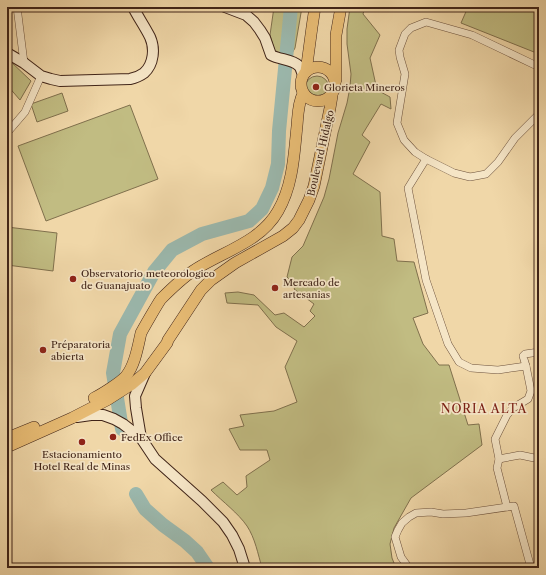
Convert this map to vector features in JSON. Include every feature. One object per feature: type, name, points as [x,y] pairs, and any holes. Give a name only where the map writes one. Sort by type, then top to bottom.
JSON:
[{"type":"main road","points":[[315,7],[305,74],[301,84],[301,89],[303,94],[310,100],[319,102],[328,99],[335,91],[336,35],[342,7]]},
{"type":"main road","points":[[305,74],[311,69],[321,67],[330,72],[336,81]]},
{"type":"main road","points":[[128,381],[130,370],[143,332],[160,301],[192,271],[251,239],[272,221],[288,189],[291,177],[299,104],[303,94]]},
{"type":"main road","name":"Boulevard Hidalgo","points":[[105,396],[128,381],[145,373],[201,290],[211,280],[235,263],[283,236],[293,228],[299,220],[309,200],[314,186],[332,96]]},
{"type":"main road","points":[[7,447],[72,418],[105,396]]},
{"type":"main road","points":[[7,438],[105,396]]},
{"type":"street","points":[[17,7],[24,63]]},
{"type":"street","points":[[7,53],[24,63],[41,76],[51,79],[130,79],[138,77],[149,68],[153,56],[153,47],[151,39],[133,7]]},
{"type":"street","points":[[225,7],[246,15],[260,30],[265,38],[271,55],[276,58],[292,61],[300,67],[305,74]]},
{"type":"street","points":[[539,67],[472,35],[426,22],[411,28],[405,34],[400,50],[400,57],[405,74],[398,123],[404,140],[415,152],[454,173],[470,177],[486,174],[498,162],[515,138],[539,114]]},
{"type":"street","points":[[7,133],[25,112],[41,76]]},
{"type":"street","points":[[426,159],[408,188],[426,280],[448,344],[459,362],[471,368],[498,370],[526,366]]},
{"type":"street","points":[[507,507],[497,468],[499,459],[495,439],[507,415],[513,408],[528,399],[532,391],[523,356],[525,354],[539,352]]},
{"type":"street","points":[[141,438],[135,396],[145,373]]},
{"type":"street","points":[[72,418],[103,415],[124,424],[141,438],[155,459],[223,522],[239,549],[245,568]]},
{"type":"street","points":[[499,459],[520,455],[539,459]]},
{"type":"street","points":[[404,568],[395,537],[402,523],[416,513],[466,513],[514,506],[531,568]]},
{"type":"street","points":[[401,557],[408,568]]},
{"type":"shaded area","points":[[274,7],[302,7],[295,48],[291,55],[275,52],[270,35]]},
{"type":"shaded area","points":[[350,7],[365,7],[363,14],[380,35],[370,58],[377,90],[390,97],[391,109],[381,104],[362,135],[370,142],[353,174],[380,192],[382,236],[394,239],[397,261],[414,262],[428,313],[413,318],[423,344],[439,365],[449,365],[468,425],[479,424],[482,445],[411,498],[394,528],[390,544],[392,558],[396,568],[262,568],[254,541],[247,526],[235,512],[211,490],[223,482],[237,495],[247,487],[246,476],[270,460],[267,450],[240,450],[229,429],[244,426],[240,415],[274,411],[297,402],[285,367],[297,341],[276,327],[258,305],[227,303],[225,293],[238,292],[254,295],[275,315],[284,313],[304,327],[315,316],[310,311],[314,304],[294,289],[296,286],[287,277],[292,257],[303,246],[324,197],[338,133],[347,103],[351,74],[347,44],[347,29]]},
{"type":"shaded area","points":[[468,7],[539,7],[539,54],[461,23]]},
{"type":"shaded area","points":[[7,58],[31,81],[20,100],[7,85]]},
{"type":"shaded area","points":[[317,76],[325,80],[329,88],[325,96],[317,100],[309,96],[305,88],[309,80]]},
{"type":"shaded area","points":[[62,93],[68,111],[37,122],[31,104]]},
{"type":"shaded area","points":[[130,105],[158,179],[46,221],[18,146]]},
{"type":"shaded area","points":[[7,227],[57,233],[53,271],[7,265]]},
{"type":"waterway","points":[[122,429],[113,373],[120,334],[154,272],[172,250],[202,234],[249,221],[262,209],[272,188],[278,164],[279,131],[291,7]]},
{"type":"waterway","points":[[136,494],[145,509],[197,552],[208,568]]},
{"type":"place","name":"Glorieta Mineros","points":[[316,87]]},
{"type":"place","name":"Observatorio meteorologico de Guanajuato","points":[[73,279]]},
{"type":"place","name":"Mercado de artesanias","points":[[275,288]]},
{"type":"place","name":"Préparatoria abierta","points":[[43,350]]},
{"type":"place","name":"FedEx Office","points":[[113,437]]},
{"type":"place","name":"Estacionamiento Hotel Real de Minas","points":[[82,442]]},
{"type":"district","name":"NORIA ALTA","points":[[484,409]]}]
